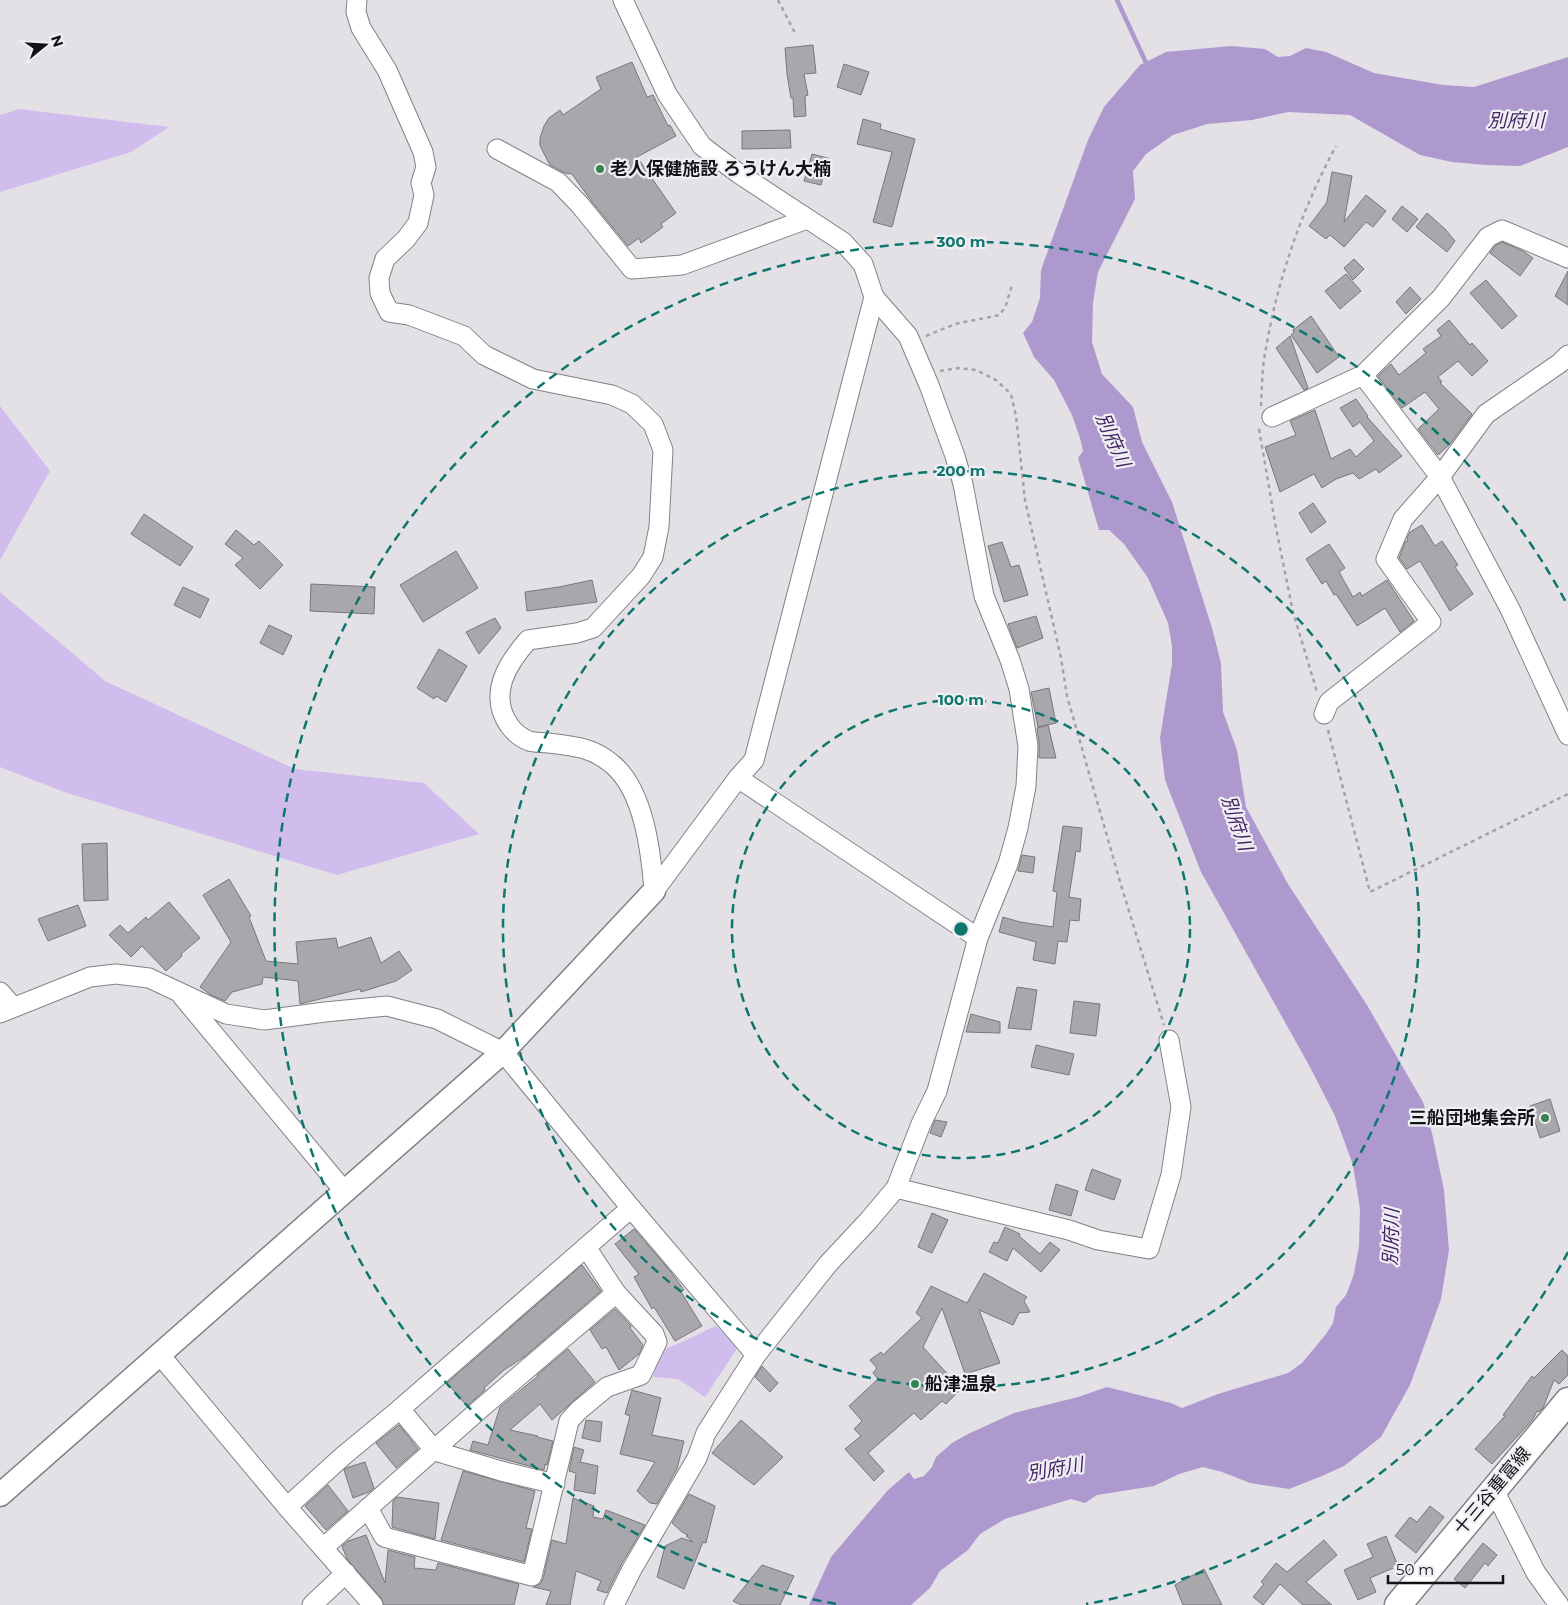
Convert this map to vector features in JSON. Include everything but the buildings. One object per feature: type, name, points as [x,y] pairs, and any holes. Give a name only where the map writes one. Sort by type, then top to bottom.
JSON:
[{"type":"main road","name":"十三谷重富線","points":[[1398,1605],[1568,1401]]},
{"type":"street","points":[[357,0],[356,12],[361,28],[387,70],[423,152],[426,167],[422,182],[424,195],[418,223],[406,239],[385,259],[379,278],[380,293],[389,312],[408,315],[464,336],[484,355],[533,379],[612,395],[632,404],[653,424],[663,450],[659,527],[653,557],[641,576],[593,628],[577,633],[528,640],[516,654],[503,677],[499,698],[503,716],[514,732],[529,741],[591,750],[613,764],[628,781],[644,827],[654,892]]},
{"type":"street","points":[[614,1605],[632,1569],[697,1458],[706,1433],[756,1355],[828,1264],[896,1188],[920,1124],[937,1091],[978,938],[1008,864],[1018,828],[1026,786],[1028,746],[1019,689],[1010,660],[984,596],[963,484],[955,456],[908,336],[874,297],[863,264],[843,242],[738,173],[702,146],[667,94],[622,0]]},
{"type":"street","points":[[497,149],[558,182],[580,205],[632,269],[682,264],[807,219]]},
{"type":"street","points":[[1272,417],[1363,375],[1441,298],[1488,237],[1502,230],[1568,258]]},
{"type":"street","points":[[0,1495],[503,1052],[654,892],[738,778],[754,760],[874,297]]},
{"type":"street","points":[[1324,714],[1328,702],[1431,622],[1386,559],[1403,520],[1440,477],[1486,414],[1560,363],[1568,355]]},
{"type":"street","points":[[1363,375],[1440,477],[1510,609],[1568,735]]},
{"type":"street","points":[[738,778],[978,938]]},
{"type":"street","points":[[0,992],[6,1010],[90,977],[116,974],[149,978],[179,994],[226,1014],[264,1020],[387,1006],[437,1019],[503,1052],[631,1208],[756,1355]]},
{"type":"street","points":[[179,994],[345,1192]]},
{"type":"street","points":[[896,1188],[1069,1230],[1098,1240],[1149,1249],[1171,1175],[1180,1107],[1169,1040]]},
{"type":"street","points":[[287,1507],[343,1456],[400,1409],[631,1208]]},
{"type":"street","points":[[368,1508],[384,1536],[459,1558],[532,1576],[569,1421],[606,1387],[641,1376],[657,1342],[654,1334],[616,1293],[586,1247]]},
{"type":"street","points":[[323,1548],[435,1451],[479,1410],[616,1293]]},
{"type":"street","points":[[160,1356],[287,1507],[374,1605]]},
{"type":"street","points":[[400,1409],[435,1451],[501,1471],[555,1484]]},
{"type":"street","points":[[1494,1490],[1536,1573],[1559,1605]]},
{"type":"street","points":[[312,1605],[346,1574]]},
{"type":"path","points":[[778,0],[796,35]]},
{"type":"path","points":[[910,343],[954,324],[1000,315],[1006,306],[1012,285]]},
{"type":"path","points":[[924,374],[958,368],[976,370],[996,380],[1011,394],[1016,416],[1025,500],[1061,658],[1067,696],[1121,885],[1169,1040]]},
{"type":"path","points":[[1324,714],[1370,892],[1568,794]]},
{"type":"shaded area","points":[[19,109],[169,127],[131,152],[0,192],[0,115]]},
{"type":"shaded area","points":[[0,406],[50,471],[0,560]]},
{"type":"shaded area","points":[[0,592],[105,681],[295,769],[424,783],[479,834],[337,875],[64,792],[0,767]]},
{"type":"shaded area","points":[[716,1326],[738,1347],[705,1397],[678,1379],[653,1377],[660,1350]]},
{"type":"water","name":"別府川","points":[[1231,46],[1265,49],[1278,57],[1290,56],[1306,48],[1326,52],[1374,73],[1443,85],[1474,87],[1568,57],[1568,147],[1520,166],[1452,162],[1420,155],[1350,115],[1288,112],[1252,120],[1207,124],[1173,135],[1146,154],[1133,171],[1135,199],[1098,272],[1093,303],[1092,342],[1102,374],[1133,407],[1142,442],[1172,502],[1212,628],[1221,663],[1223,712],[1237,750],[1246,807],[1288,884],[1367,1005],[1423,1102],[1432,1133],[1444,1190],[1449,1250],[1441,1299],[1410,1385],[1381,1437],[1344,1466],[1289,1489],[1250,1483],[1203,1467],[1179,1474],[1154,1486],[1097,1495],[1085,1503],[1071,1499],[1005,1519],[980,1534],[968,1550],[940,1571],[930,1588],[911,1605],[809,1605],[831,1557],[888,1490],[909,1472],[914,1479],[924,1476],[932,1467],[936,1457],[952,1443],[1014,1413],[1078,1397],[1107,1387],[1171,1403],[1182,1408],[1218,1394],[1288,1373],[1302,1363],[1326,1334],[1333,1323],[1336,1307],[1346,1295],[1354,1274],[1359,1246],[1360,1209],[1353,1165],[1335,1116],[1310,1067],[1201,872],[1165,780],[1160,738],[1172,664],[1172,646],[1168,623],[1148,578],[1124,544],[1109,530],[1099,530],[1078,458],[1083,451],[1072,415],[1054,380],[1034,357],[1023,333],[1032,322],[1040,298],[1041,270],[1088,140],[1104,107],[1140,65],[1166,52]]},
{"type":"waterway","points":[[1117,0],[1148,67]]},
{"type":"place","name":"老人保健施設 ろうけん大楠","points":[[600,169]]},
{"type":"place","name":"三船団地集会所","points":[[1545,1118]]},
{"type":"place","name":"船津温泉","points":[[915,1384]]}]
